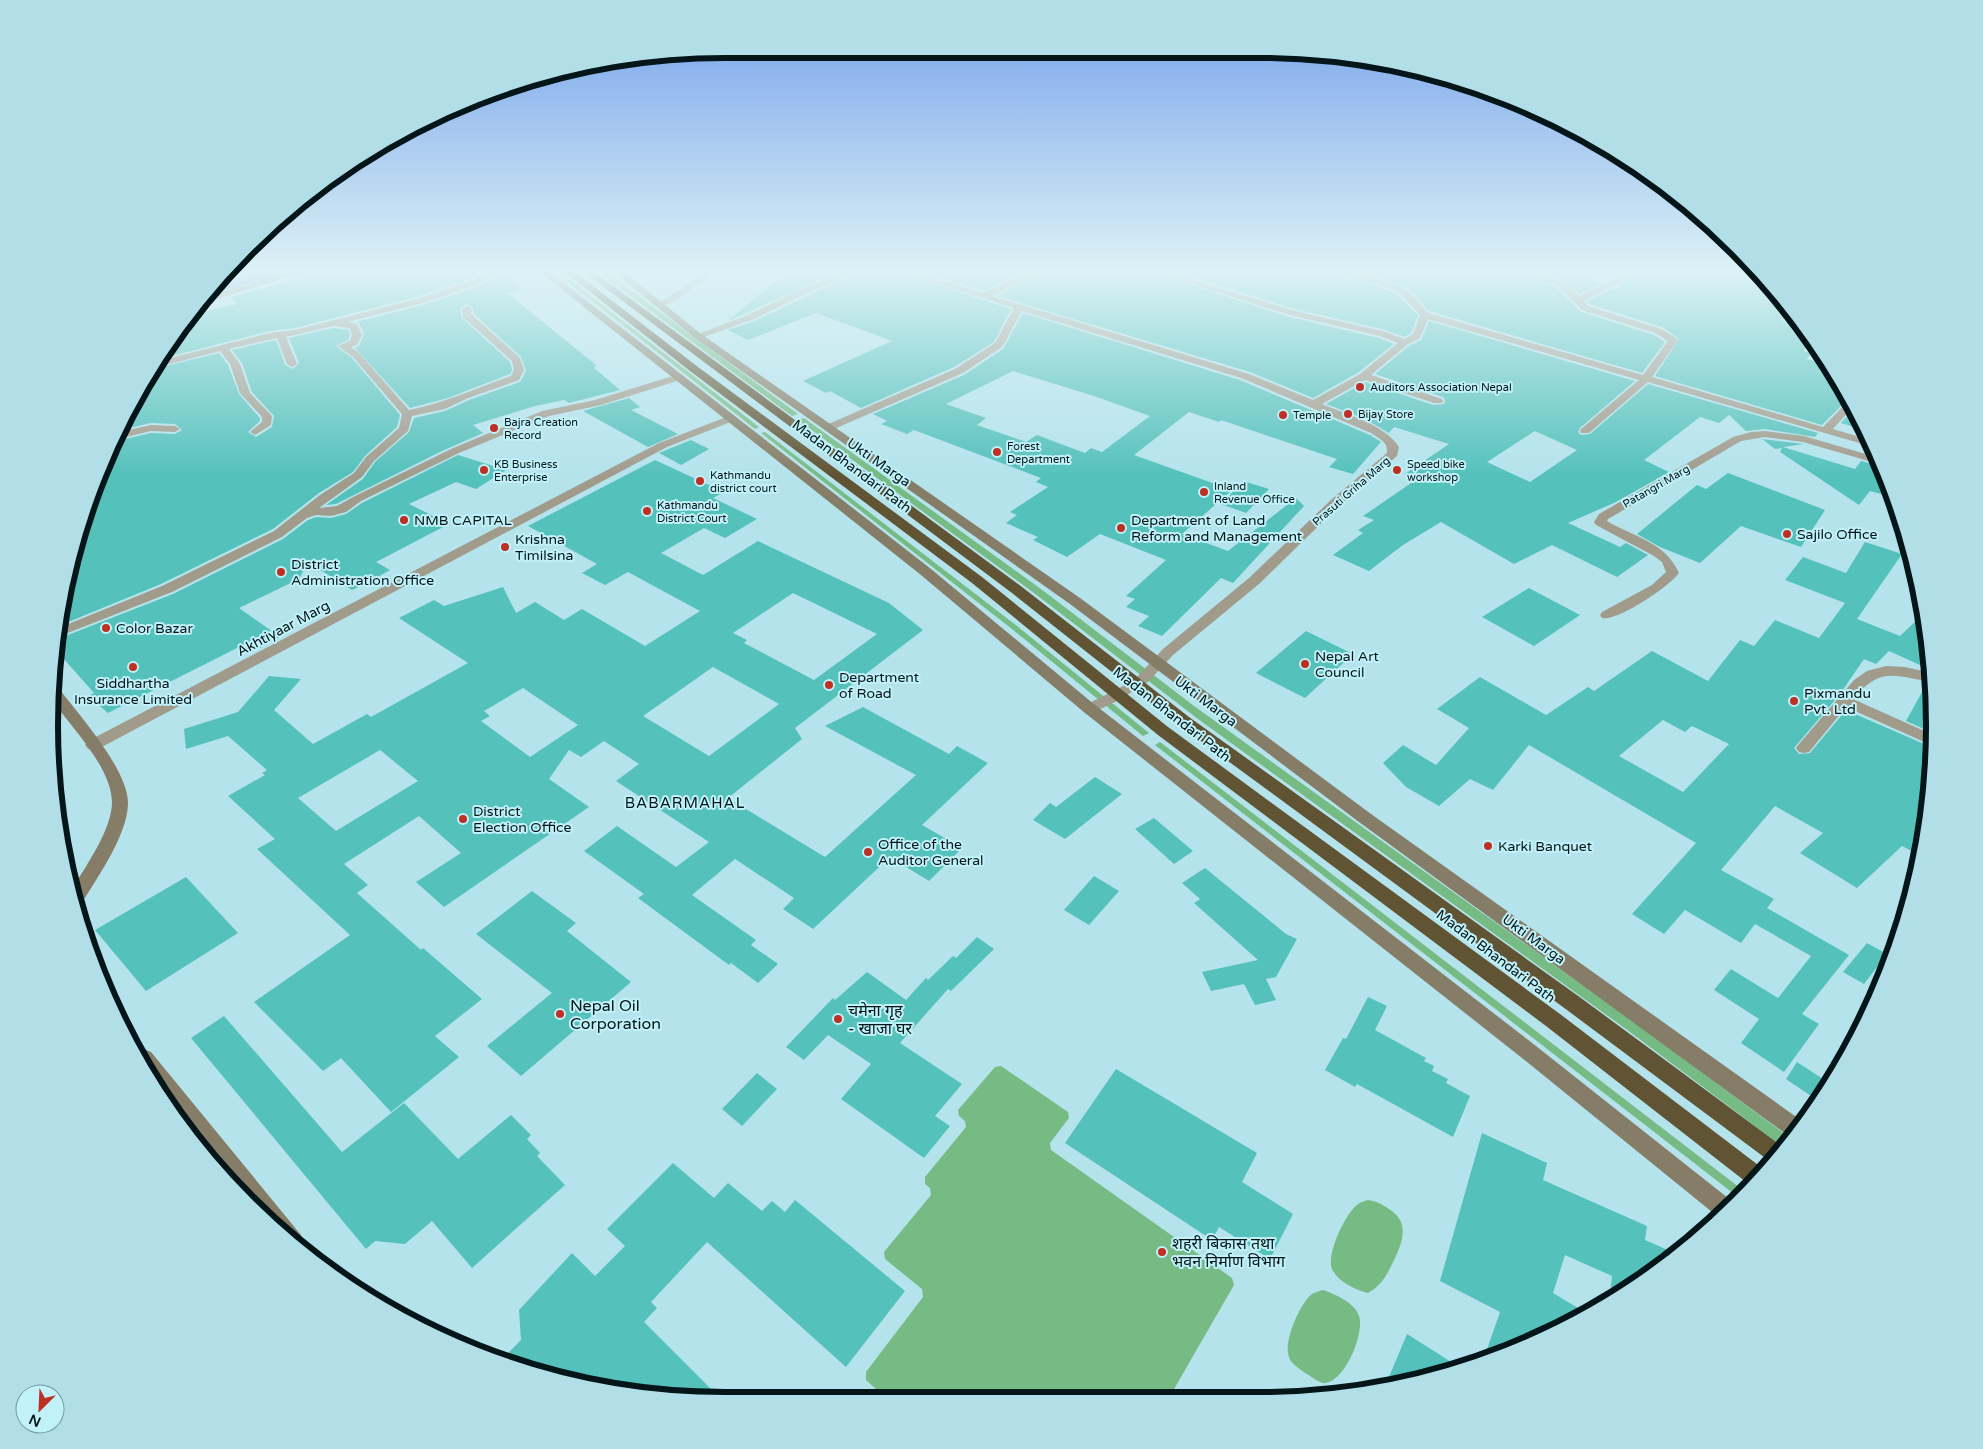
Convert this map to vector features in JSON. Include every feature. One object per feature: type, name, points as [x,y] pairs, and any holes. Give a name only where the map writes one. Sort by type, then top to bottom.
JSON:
[{"type":"highway","name":"Madan Bhandari Path","points":[[656,340],[977,580],[1171,737],[1553,1020],[1752,1173]]},
{"type":"highway","name":"Madan Bhandari Path","points":[[679,340],[1018,590],[1184,720],[1574,1004],[1771,1151]]},
{"type":"street","points":[[165,363],[259,340]]},
{"type":"street","points":[[282,340],[292,364]]},
{"type":"street","points":[[355,340],[354,343],[344,346],[356,355],[407,414]]},
{"type":"street","points":[[407,414],[441,407],[464,396],[514,378],[519,372],[520,366],[517,360],[494,340]]},
{"type":"street","points":[[628,340],[926,572],[1090,709],[1529,1052],[1720,1205]]},
{"type":"street","name":"Ukti Marga","points":[[703,340],[1075,601],[1365,818],[1792,1126]]},
{"type":"street","points":[[830,427],[959,371],[999,345],[1002,340]]},
{"type":"street","points":[[1122,340],[1245,376],[1314,404],[1364,376],[1410,340]]},
{"type":"street","points":[[1398,340],[1405,342]]},
{"type":"street","points":[[1512,340],[1862,441]]},
{"type":"street","points":[[1585,432],[1647,378],[1673,340]]},
{"type":"street","points":[[222,348],[231,354],[244,392],[267,416],[267,423],[255,432]]},
{"type":"street","points":[[1364,376],[1438,401]]},
{"type":"street","points":[[290,525],[314,510],[331,512],[352,504],[357,499],[456,452],[546,413],[597,402],[676,378]]},
{"type":"street","name":"Prasuti Griha Marg","points":[[1160,665],[1168,652],[1254,581],[1335,503],[1393,454],[1393,447],[1389,440],[1375,431],[1314,404]]},
{"type":"street","points":[[1826,430],[1846,409]]},
{"type":"street","points":[[64,630],[167,589],[278,534],[324,497],[358,474],[370,459],[404,428],[407,414]]},
{"type":"street","name":"Akhtiyaar Marg","points":[[93,745],[654,450],[729,419]]},
{"type":"street","points":[[123,435],[151,428],[175,429]]},
{"type":"street","name":"Patangri Marg","points":[[1608,615],[1657,588],[1673,573],[1667,560],[1644,545],[1610,529],[1600,522],[1603,517],[1736,439],[1766,434],[1804,439],[1870,459]]},
{"type":"street","points":[[1090,709],[1137,684],[1160,665]]},
{"type":"street","points":[[1804,748],[1845,701],[1858,683],[1872,674],[1886,671],[1905,672],[1924,676]]},
{"type":"street","points":[[59,699],[93,745],[112,776],[120,802],[110,835],[79,892]]},
{"type":"street","points":[[1845,701],[1925,737]]},
{"type":"street","points":[[157,1074],[262,1204]]},
{"type":"green space","points":[[641,340],[647,340],[759,427],[755,429]]},
{"type":"green space","points":[[689,340],[697,340],[798,414],[792,416]]},
{"type":"green space","points":[[804,418],[1045,592],[1194,706],[1638,1025],[1785,1134],[1778,1143],[1630,1032],[1198,719],[1038,596],[798,420]]},
{"type":"green space","points":[[765,432],[1017,626],[1149,733],[1143,736],[1012,629],[761,433]]},
{"type":"green space","points":[[1160,742],[1739,1187],[1733,1193],[1155,745]]},
{"type":"green space","points":[[1001,1066],[1068,1112],[1069,1118],[1050,1143],[1051,1150],[1232,1278],[1234,1285],[1172,1392],[879,1392],[866,1380],[866,1372],[923,1297],[922,1289],[885,1259],[884,1252],[931,1195],[930,1188],[925,1184],[925,1177],[966,1127],[965,1121],[959,1116],[958,1110],[995,1067]]},
{"type":"green space","points":[[1368,1200],[1381,1204],[1396,1214],[1400,1220],[1403,1232],[1400,1246],[1386,1275],[1377,1287],[1368,1293],[1353,1288],[1338,1278],[1332,1269],[1331,1263],[1334,1245],[1347,1217],[1358,1204]]},
{"type":"green space","points":[[1323,1290],[1349,1303],[1357,1311],[1360,1323],[1356,1344],[1346,1366],[1340,1374],[1325,1383],[1317,1381],[1296,1366],[1289,1357],[1288,1350],[1290,1333],[1302,1306],[1312,1294]]},
{"type":"building","points":[[180,340],[236,340],[168,357]]},
{"type":"building","points":[[276,340],[285,365],[293,369],[299,363],[290,340],[348,340],[336,346],[352,358],[400,415],[397,427],[365,456],[353,472],[319,493],[273,529],[161,584],[65,623],[80,552],[108,469],[121,440],[151,433],[175,434],[182,430],[175,424],[151,423],[126,429],[162,367],[219,353],[228,365],[239,394],[260,418],[260,421],[248,432],[256,437],[272,427],[274,416],[252,392],[242,363],[232,350]]},
{"type":"building","points":[[362,340],[486,340],[510,362],[512,370],[510,374],[448,398],[410,408],[355,348],[359,346]]},
{"type":"building","points":[[502,340],[565,340],[596,365],[594,368],[620,390],[569,403],[564,400],[535,406],[473,425],[483,433],[442,451],[336,504],[326,505],[363,479],[375,462],[409,432],[414,418],[445,411],[469,400],[520,382],[526,371],[521,357]]},
{"type":"building","points":[[888,340],[995,340],[954,367],[861,408],[830,391],[826,393],[803,381],[892,341]]},
{"type":"building","points":[[1008,340],[1109,340],[1240,380],[1370,435],[1381,442],[1353,474],[1329,467],[1337,459],[1221,420],[1219,422],[1189,412],[1134,455],[1232,490],[1182,534],[1228,551],[1296,498],[1304,506],[1233,583],[1221,578],[1162,636],[1138,626],[1149,616],[1126,607],[1135,599],[1126,596],[1166,560],[1100,534],[1067,557],[1033,540],[1038,537],[1006,523],[1017,515],[1010,512],[1048,487],[1036,482],[1041,478],[914,430],[907,434],[881,424],[887,421],[873,414],[964,375],[1003,349]],"holes":[[[1013,371],[1094,396],[1150,416],[1102,452],[1091,448],[1085,453],[1037,435],[1026,442],[977,425],[986,418],[946,404]]]},
{"type":"building","points":[[1142,340],[1383,340],[1394,344],[1359,372],[1313,398],[1250,372]]},
{"type":"building","points":[[1421,340],[1493,340],[1635,381],[1580,428],[1578,432],[1581,435],[1590,434],[1648,384],[1818,433],[1815,437],[1765,429],[1746,431],[1729,415],[1719,423],[1700,417],[1644,460],[1669,472],[1616,502],[1568,523],[1620,547],[1626,543],[1648,555],[1617,577],[1552,545],[1514,564],[1441,522],[1403,545],[1369,571],[1333,555],[1363,533],[1358,530],[1374,520],[1363,516],[1417,479],[1405,474],[1449,444],[1394,427],[1389,433],[1365,419],[1326,404],[1365,382],[1433,405],[1444,404],[1445,400],[1443,397],[1375,374],[1409,346]],"holes":[[[1535,431],[1577,450],[1530,482],[1487,462]]]},
{"type":"building","points":[[1527,340],[1661,340],[1665,342],[1642,373]]},
{"type":"building","points":[[1679,340],[1803,340],[1807,346],[1803,351],[1812,353],[1806,359],[1818,362],[1843,404],[1822,425],[1655,376]]},
{"type":"building","points":[[629,398],[640,407],[631,410],[678,434],[648,447],[583,411]]},
{"type":"building","points":[[1849,414],[1856,428],[1841,423]]},
{"type":"building","points":[[1762,439],[1804,444],[1783,447],[1855,469],[1861,461],[1873,464],[1884,495],[1870,491],[1859,505],[1780,452],[1782,448],[1775,449]]},
{"type":"building","points":[[691,440],[709,449],[681,465],[659,453]]},
{"type":"building","points":[[458,455],[506,470],[476,489],[456,482],[409,504],[449,524],[376,562],[390,570],[352,590],[308,562],[299,579],[239,608],[280,637],[256,650],[247,643],[108,713],[88,696],[94,693],[61,656],[63,637],[173,594],[283,539],[308,520],[316,517],[331,518],[346,514],[362,503]]},
{"type":"building","points":[[655,460],[724,492],[713,498],[757,519],[725,538],[704,528],[661,553],[703,575],[758,541],[889,603],[923,630],[795,728],[802,739],[728,798],[825,857],[916,775],[825,726],[863,707],[949,754],[957,746],[988,763],[922,825],[962,848],[929,881],[890,857],[813,929],[783,909],[794,898],[735,859],[692,895],[756,940],[751,945],[778,964],[758,983],[731,963],[729,965],[638,898],[644,894],[584,851],[617,826],[676,867],[709,842],[616,781],[639,764],[604,741],[581,757],[569,750],[549,779],[589,807],[444,907],[416,882],[461,853],[419,816],[344,864],[368,885],[357,893],[421,950],[423,948],[482,999],[435,1036],[459,1057],[391,1112],[341,1058],[323,1071],[254,1002],[350,935],[257,849],[275,839],[228,796],[265,775],[262,773],[267,770],[228,736],[186,749],[184,729],[238,712],[269,676],[301,679],[274,710],[313,744],[367,714],[371,717],[468,663],[399,618],[434,600],[444,606],[503,587],[516,613],[535,602],[564,620],[582,609],[645,646],[700,611],[628,572],[605,585],[582,573],[597,564],[528,526]],"holes":[[[793,593],[877,634],[814,680],[744,643],[747,640],[733,633]],[[713,667],[779,704],[709,756],[643,716]],[[523,688],[578,725],[530,757],[481,721],[490,716],[484,711]],[[380,750],[418,781],[336,831],[298,798]]]},
{"type":"building","points":[[1728,473],[1825,510],[1801,547],[1741,526],[1700,563],[1660,547],[1637,534],[1697,485],[1706,489]]},
{"type":"building","points":[[1243,481],[1269,489],[1246,513],[1221,504]]},
{"type":"building","points":[[1865,542],[1902,554],[1857,619],[1900,636],[1917,620],[1923,666],[1889,651],[1876,664],[1864,659],[1840,694],[1794,748],[1799,754],[1810,753],[1846,710],[1925,744],[1920,812],[1913,852],[1902,846],[1857,888],[1800,853],[1823,833],[1775,806],[1721,870],[1774,899],[1767,908],[1849,955],[1802,1014],[1819,1024],[1784,1072],[1741,1043],[1759,1019],[1714,990],[1731,969],[1778,998],[1811,956],[1755,924],[1741,943],[1685,910],[1664,934],[1632,914],[1696,843],[1529,745],[1493,790],[1470,779],[1439,806],[1406,787],[1383,763],[1403,745],[1436,765],[1469,728],[1437,709],[1480,677],[1546,715],[1588,687],[1594,691],[1652,651],[1708,681],[1740,640],[1754,646],[1775,620],[1819,638],[1845,603],[1785,580],[1803,557],[1846,573]],"holes":[[[1663,720],[1685,732],[1692,726],[1729,744],[1683,792],[1619,756]]]},
{"type":"building","points":[[1529,588],[1580,615],[1534,646],[1482,617]]},
{"type":"building","name":"Nepal Art Council","points":[[1306,631],[1353,654],[1305,698],[1256,673]]},
{"type":"building","points":[[1924,688],[1926,730],[1906,721]]},
{"type":"building","points":[[1095,777],[1122,794],[1065,839],[1033,820],[1050,803],[1056,807]]},
{"type":"building","points":[[1154,818],[1193,851],[1174,864],[1135,829]]},
{"type":"building","points":[[1205,868],[1286,934],[1297,939],[1276,977],[1266,979],[1276,1000],[1255,1005],[1244,984],[1211,991],[1202,972],[1258,960],[1194,903],[1200,899],[1182,883]]},
{"type":"building","points":[[1094,876],[1119,891],[1089,925],[1064,910]]},
{"type":"building","points":[[186,877],[238,933],[146,991],[95,930]]},
{"type":"building","points":[[532,891],[576,923],[567,931],[631,982],[521,1076],[487,1046],[552,993],[476,934]]},
{"type":"building","points":[[977,937],[994,949],[951,991],[948,989],[900,1043],[962,1084],[935,1116],[950,1126],[924,1158],[841,1099],[871,1064],[828,1035],[804,1060],[786,1047],[833,998],[835,1000],[867,972],[906,1000],[926,978],[928,980],[953,956],[956,958]]},
{"type":"building","points":[[1867,943],[1885,953],[1882,960],[1864,984],[1843,972]]},
{"type":"building","points":[[1368,997],[1387,1006],[1375,1030],[1426,1058],[1424,1061],[1434,1066],[1432,1071],[1448,1079],[1446,1083],[1470,1096],[1453,1137],[1357,1084],[1355,1087],[1325,1070],[1343,1038],[1346,1039]]},
{"type":"building","points":[[224,1016],[342,1152],[404,1103],[458,1159],[511,1115],[531,1135],[527,1139],[540,1153],[537,1156],[565,1185],[472,1268],[432,1221],[405,1244],[375,1241],[366,1249],[191,1038]]},
{"type":"building","points":[[1797,1062],[1823,1079],[1812,1097],[1786,1079]]},
{"type":"building","points":[[1116,1069],[1257,1153],[1242,1182],[1293,1214],[1270,1259],[1219,1227],[1212,1240],[1065,1143]]},
{"type":"building","points":[[757,1073],[777,1089],[742,1126],[722,1109]]},
{"type":"building","points":[[1482,1133],[1547,1163],[1543,1180],[1647,1226],[1645,1240],[1669,1251],[1610,1291],[1612,1276],[1565,1255],[1553,1293],[1580,1309],[1554,1323],[1486,1351],[1500,1312],[1440,1281]]},
{"type":"building","points":[[673,1163],[714,1198],[728,1183],[762,1211],[772,1201],[785,1212],[795,1200],[905,1291],[846,1367],[707,1242],[651,1302],[657,1308],[644,1322],[714,1392],[637,1386],[594,1379],[552,1369],[506,1355],[521,1340],[519,1310],[572,1253],[595,1276],[625,1246],[607,1229]]},
{"type":"building","points":[[1407,1334],[1452,1362],[1431,1369],[1388,1379]]},
{"type":"place","name":"Auditors Association Nepal","points":[[1360,387]]},
{"type":"place","name":"Bijay Store","points":[[1348,414]]},
{"type":"place","name":"Temple","points":[[1283,415]]},
{"type":"place","name":"Bajra Creation Record","points":[[494,428]]},
{"type":"place","name":"Forest Department","points":[[997,452]]},
{"type":"place","name":"KB Business Enterprise","points":[[484,470]]},
{"type":"place","name":"Speed bike workshop","points":[[1397,470]]},
{"type":"place","name":"Kathmandu district court","points":[[700,481]]},
{"type":"place","name":"Inland Revenue Office","points":[[1204,492]]},
{"type":"place","name":"Kathmandu District Court","points":[[647,511]]},
{"type":"place","name":"NMB CAPITAL","points":[[404,520]]},
{"type":"place","name":"Department of Land Reform and Management","points":[[1121,528]]},
{"type":"place","name":"Sajilo Office","points":[[1787,534]]},
{"type":"place","name":"Krishna Timilsina","points":[[505,547]]},
{"type":"place","name":"District Administration Office","points":[[281,572]]},
{"type":"place","name":"Color Bazar","points":[[106,628]]},
{"type":"place","name":"Nepal Art Council","points":[[1305,664]]},
{"type":"place","name":"Siddhartha Insurance Limited","points":[[133,667]]},
{"type":"place","name":"Department of Road","points":[[829,685]]},
{"type":"place","name":"Pixmandu Pvt. Ltd","points":[[1794,701]]},
{"type":"place","name":"District Election Office","points":[[463,819]]},
{"type":"place","name":"Karki Banquet","points":[[1488,846]]},
{"type":"place","name":"Office of the Auditor General","points":[[868,852]]},
{"type":"place","name":"Nepal Oil Corporation","points":[[560,1014]]},
{"type":"place","name":"चमेना गृह - खाजा घर","points":[[838,1019]]},
{"type":"place","name":"शहरी बिकास तथा भवन निर्माण विभाग","points":[[1162,1252]]},
{"type":"district","name":"BABARMAHAL","points":[[685,803]]}]
